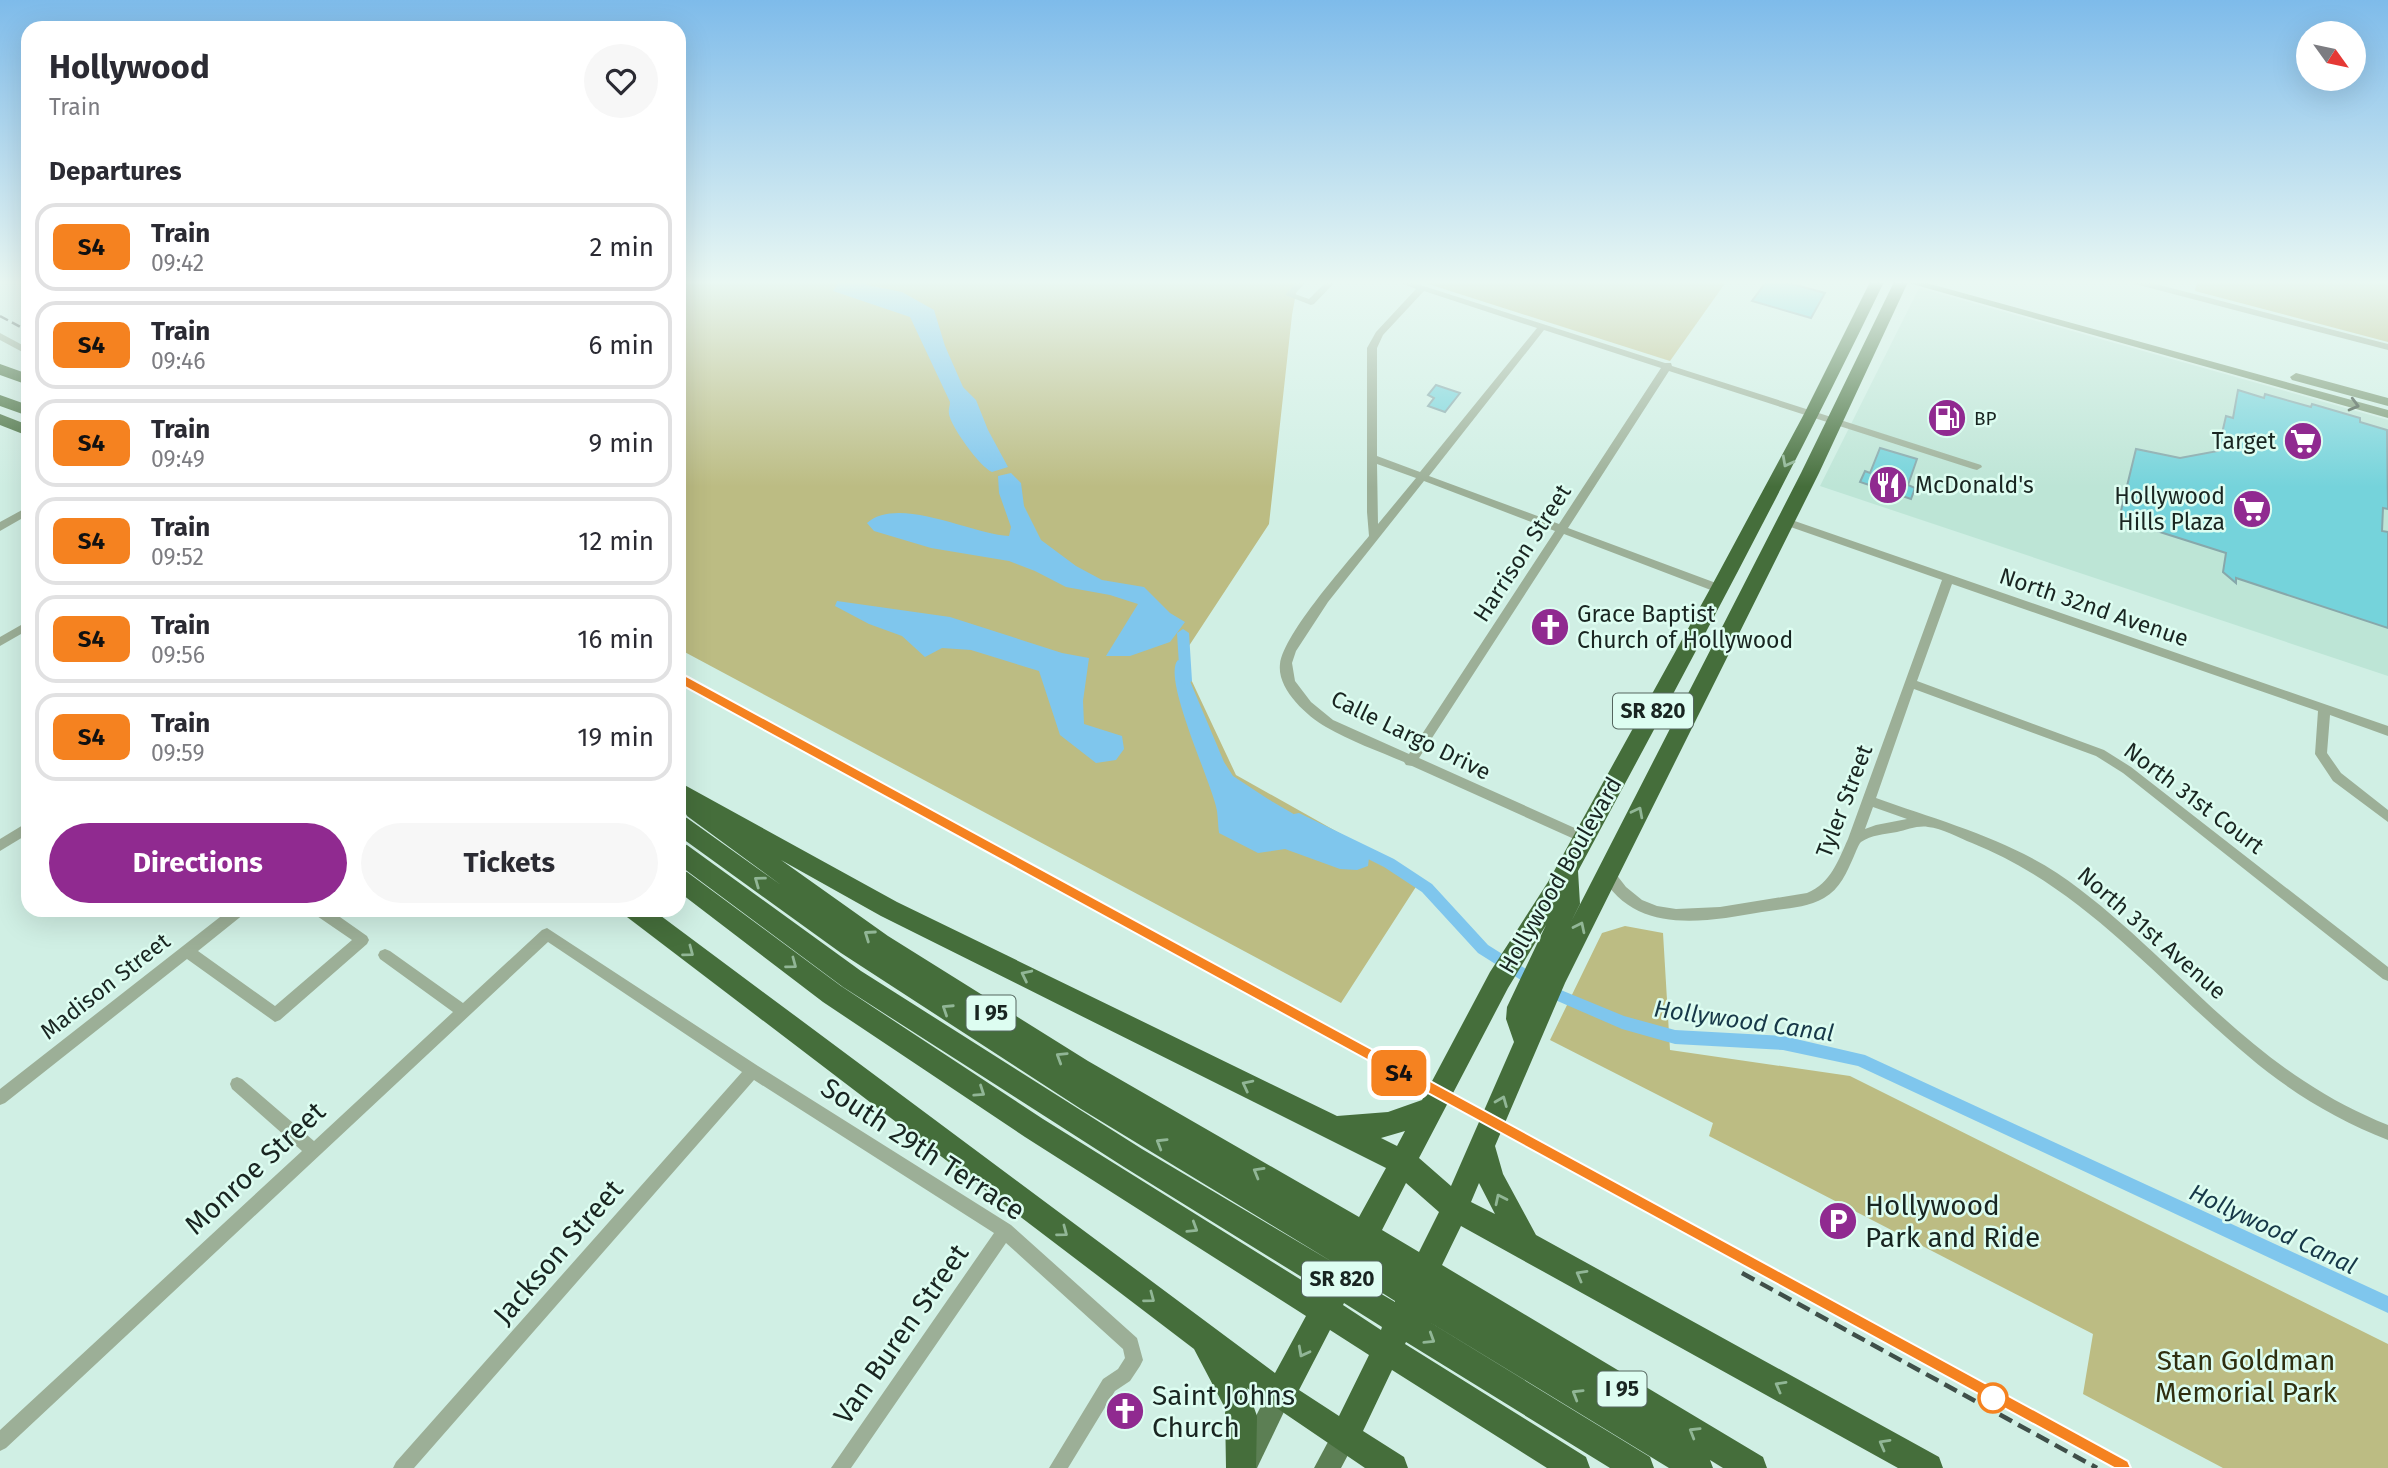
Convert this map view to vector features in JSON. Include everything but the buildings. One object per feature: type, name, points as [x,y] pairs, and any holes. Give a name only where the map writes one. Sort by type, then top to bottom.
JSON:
[{"type":"highway","name":"Hollywood Boulevard","points":[[1280,1395],[1499,981],[1566,869],[1720,589],[1843,351]]},
{"type":"highway","name":"Hollywood Boulevard","points":[[1345,1436],[1482,1147],[1526,1040],[1541,985],[1607,873],[1786,522],[1869,351]]},
{"type":"highway","points":[[0,369],[21,377]]},
{"type":"highway","points":[[0,387],[21,394]]},
{"type":"highway","points":[[0,400],[21,408]]},
{"type":"highway","points":[[0,419],[21,428]]},
{"type":"highway","points":[[0,434],[21,443]]},
{"type":"highway","points":[[1749,533],[1743,565],[1747,575],[1755,581]]},
{"type":"highway","points":[[1720,589],[1728,602],[1731,626]]},
{"type":"highway","points":[[686,795],[889,909],[1404,1163],[1455,1208],[1528,1245],[1927,1468]]},
{"type":"highway","name":"I 95","points":[[686,803],[891,950],[1079,1069],[1303,1228]]},
{"type":"highway","points":[[686,829],[849,946],[1090,1100],[1303,1228],[1486,1322],[1698,1468]]},
{"type":"highway","points":[[686,857],[852,979],[1133,1158],[1303,1228],[1465,1361],[1639,1468]]},
{"type":"highway","points":[[1541,985],[1568,904],[1566,869]]},
{"type":"highway","points":[[686,884],[832,994],[1034,1128],[1575,1468]]},
{"type":"highway","points":[[644,917],[1280,1395],[1393,1468]]},
{"type":"highway","points":[[1330,1127],[1363,1128],[1388,1125],[1432,1109]]},
{"type":"highway","points":[[1482,1147],[1491,1179],[1514,1225],[1528,1245]]},
{"type":"highway","name":"I 95","points":[[1486,1322],[1752,1468]]},
{"type":"highway","points":[[1204,1338],[1242,1416],[1242,1468]]},
{"type":"main road","name":"Hollywood Boulevard","points":[[1242,1468],[1280,1395]]},
{"type":"main road","name":"Hollywood Boulevard","points":[[1327,1468],[1345,1436]]},
{"type":"street","points":[[1372,351],[1371,458],[1374,537]]},
{"type":"street","points":[[1374,537],[1524,351]]},
{"type":"street","points":[[1622,351],[1977,467]]},
{"type":"street","points":[[2159,351],[2388,414]]},
{"type":"street","points":[[2200,351],[2388,402]]},
{"type":"street","name":"Harrison Street","points":[[1410,762],[1564,529],[1668,365]]},
{"type":"street","points":[[1371,458],[1720,589]]},
{"type":"street","points":[[0,527],[21,515]]},
{"type":"street","name":"North 32nd Avenue","points":[[1786,522],[2388,731]]},
{"type":"street","name":"Calle Largo Drive","points":[[1374,537],[1302,630],[1286,663],[1291,684],[1303,703],[1329,723],[1410,762],[1583,838]]},
{"type":"street","name":"Tyler Street","points":[[1607,873],[1620,893],[1652,911],[1710,915],[1798,900],[1821,893],[1836,878],[1854,839],[1948,578]]},
{"type":"street","points":[[0,642],[21,629]]},
{"type":"street","name":"North 31st Court","points":[[1911,684],[2100,753],[2127,770],[2388,975]]},
{"type":"street","points":[[2323,708],[2321,754],[2337,777],[2388,817]]},
{"type":"street","name":"North 31st Avenue","points":[[1868,800],[2013,855],[2052,877],[2091,907],[2280,1074],[2329,1107],[2388,1133]]},
{"type":"street","points":[[1854,839],[1876,830],[1925,822]]},
{"type":"street","points":[[0,846],[21,832]]},
{"type":"street","name":"Madison Street","points":[[0,1098],[230,917]]},
{"type":"street","points":[[186,950],[275,1015],[362,940],[328,917]]},
{"type":"street","name":"Monroe Street","points":[[0,1442],[547,934]]},
{"type":"street","name":"South 29th Terrace","points":[[547,934],[1005,1231],[1131,1344],[1134,1360],[1124,1374],[1109,1385],[1058,1468]]},
{"type":"street","points":[[385,955],[462,1011]]},
{"type":"street","name":"Jackson Street","points":[[402,1468],[754,1070]]},
{"type":"street","points":[[237,1084],[313,1150]]},
{"type":"street","name":"Van Buren Street","points":[[840,1468],[1005,1231]]},
{"type":"shaded area","name":"Hollywood Hills Plaza","points":[[1888,351],[2141,351],[2388,420],[2388,676],[1820,486]]},
{"type":"green space","points":[[686,351],[1288,351],[1269,524],[1181,658],[1236,775],[1421,879],[1341,1003],[686,653]]},
{"type":"green space","points":[[1637,351],[1677,351],[1670,361]]},
{"type":"green space","name":"Stan Goldman Memorial Park","points":[[1625,926],[1663,933],[1670,1050],[1850,1076],[2388,1344],[2388,1468],[2223,1468],[2083,1394],[2093,1334],[1709,1136],[1713,1123],[1550,1040],[1602,933]]},
{"type":"water","points":[[926,351],[947,351],[963,387],[976,400],[988,430],[1008,467],[992,472],[981,463],[960,437],[951,420],[950,402]]},
{"type":"water","points":[[1011,473],[1021,483],[1024,506],[1041,540],[1076,566],[1102,580],[1144,587],[1170,613],[1185,622],[1170,642],[1130,656],[1106,656],[1138,604],[1110,595],[1066,587],[1009,561],[931,548],[874,531],[867,523],[881,515],[898,513],[1009,536],[1011,527],[999,493],[998,476]]},
{"type":"water","points":[[837,601],[950,617],[1062,653],[1089,658],[1083,701],[1084,724],[1122,736],[1124,749],[1116,760],[1096,763],[1060,735],[1039,671],[971,650],[942,648],[925,657],[902,636],[869,624],[835,606]]},
{"type":"water","points":[[1178,660],[1182,662],[1224,762],[1233,776],[1369,858],[1368,866],[1357,870],[1340,869],[1285,849],[1258,853],[1219,833],[1217,811],[1176,687],[1175,670]]},
{"type":"waterway","name":"Hollywood Canal","points":[[1183,633],[1186,681]]},
{"type":"waterway","name":"Hollywood Canal","points":[[1299,818],[1389,863],[1427,888],[1483,949],[1551,992],[1622,1022],[1675,1037],[1783,1043],[1860,1060],[2388,1305]]},
{"type":"railway","points":[[686,681],[1223,975]]},
{"type":"railway","points":[[1220,974],[2121,1468]]},
{"type":"railway","points":[[1742,1273],[2097,1468]]},
{"type":"train","name":"S4","points":[[686,681],[2121,1468]]},
{"type":"place","name":"BP","points":[[1947,418]]},
{"type":"place","name":"Target","points":[[2303,441]]},
{"type":"place","name":"McDonald's","points":[[1888,485]]},
{"type":"place","name":"Hollywood Hills Plaza","points":[[2252,509]]},
{"type":"place","name":"Grace Baptist Church of Hollywood","points":[[1550,627]]},
{"type":"place","name":"Hollywood Park and Ride","points":[[1838,1221]]},
{"type":"place","name":"Saint Johns Church","points":[[1125,1411]]}]
